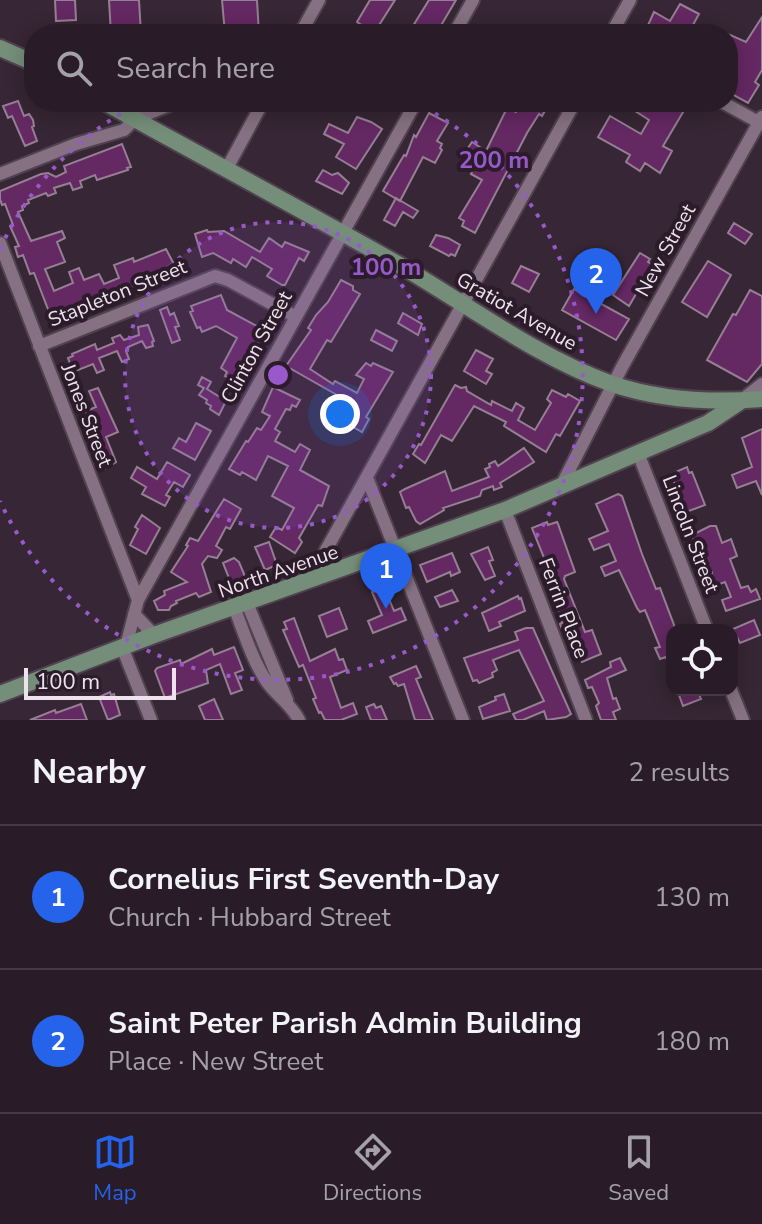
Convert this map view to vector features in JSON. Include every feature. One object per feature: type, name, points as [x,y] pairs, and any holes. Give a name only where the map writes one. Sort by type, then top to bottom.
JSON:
[{"type":"main road","points":[[0,48],[24,59]]},
{"type":"main road","name":"Gratiot Avenue","points":[[122,112],[569,365],[615,385],[669,397],[741,401],[762,399]]},
{"type":"main road","name":"North Avenue","points":[[1,692],[505,510],[708,423],[741,401]]},
{"type":"street","points":[[306,24],[319,0]]},
{"type":"street","points":[[460,24],[473,0]]},
{"type":"street","points":[[617,24],[630,0]]},
{"type":"street","points":[[738,110],[761,121]]},
{"type":"street","points":[[0,174],[76,144],[124,130],[135,119],[152,112]]},
{"type":"street","points":[[226,170],[258,112]]},
{"type":"street","name":"Clinton Street","points":[[124,647],[138,600],[410,112]]},
{"type":"street","points":[[316,578],[326,550],[570,112]]},
{"type":"street","name":"New Street","points":[[560,488],[622,367],[761,121]]},
{"type":"street","name":"Jones Street","points":[[0,243],[138,600]]},
{"type":"street","name":"Stapleton Street","points":[[39,346],[215,276],[296,317]]},
{"type":"street","points":[[741,401],[762,384]]},
{"type":"street","name":"Lincoln Street","points":[[638,453],[705,624]]},
{"type":"street","points":[[367,478],[463,720]]},
{"type":"street","name":"Ferrin Place","points":[[505,510],[586,720]]},
{"type":"street","points":[[241,605],[299,720]]},
{"type":"street","points":[[134,614],[154,635]]},
{"type":"street","points":[[124,647],[151,720]]},
{"type":"street","points":[[733,696],[743,720]]},
{"type":"building","points":[[55,0],[75,0],[76,20],[56,21]]},
{"type":"building","points":[[109,0],[139,0],[140,24],[110,24]]},
{"type":"building","points":[[222,0],[257,0],[258,24],[224,24]]},
{"type":"building","points":[[370,0],[395,0],[380,24],[357,22]]},
{"type":"building","points":[[429,0],[456,0],[442,24],[414,24]]},
{"type":"building","points":[[680,4],[699,14],[694,24],[649,24],[654,12],[670,21]]},
{"type":"building","points":[[762,17],[762,70],[755,82],[759,85],[748,103],[738,98],[738,38],[746,42]]},
{"type":"building","points":[[18,101],[24,116],[29,114],[33,120],[37,141],[25,146],[12,116],[8,118],[3,106]]},
{"type":"building","points":[[505,112],[544,112],[542,116],[539,114],[527,133],[475,233],[462,226],[464,221],[459,218],[482,180],[471,174],[479,159],[466,151],[472,142],[486,151]]},
{"type":"building","points":[[637,112],[683,112],[663,146],[672,151],[660,173],[645,163],[640,171],[626,162],[630,155],[598,137],[610,116],[641,134],[649,120]]},
{"type":"building","points":[[429,113],[448,123],[437,141],[442,144],[442,150],[435,163],[423,157],[400,201],[383,191]]},
{"type":"building","points":[[357,117],[382,129],[356,169],[336,157],[344,144],[324,134],[329,124],[348,133]]},
{"type":"building","points":[[122,144],[131,167],[128,170],[97,180],[95,175],[80,181],[82,187],[73,190],[70,183],[54,188],[56,193],[48,196],[46,193],[28,200],[29,203],[18,212],[31,241],[62,231],[65,238],[57,242],[65,262],[45,269],[54,291],[73,283],[69,272],[79,268],[84,280],[99,274],[104,284],[119,278],[114,265],[133,258],[134,262],[166,249],[178,272],[124,289],[123,285],[106,292],[105,298],[51,317],[34,273],[30,274],[23,255],[18,257],[15,247],[19,246],[5,204],[2,205],[0,191],[41,174],[56,177],[66,172],[64,166]]},
{"type":"building","points":[[323,170],[332,175],[338,173],[349,183],[342,194],[316,181]]},
{"type":"building","points":[[396,198],[418,211],[413,218],[403,212],[395,226],[384,220]]},
{"type":"building","points":[[734,223],[752,234],[745,244],[728,233]]},
{"type":"building","points":[[207,230],[224,231],[260,252],[269,238],[282,247],[285,242],[309,252],[304,261],[299,258],[285,285],[282,285],[267,276],[272,269],[252,257],[246,267],[213,253],[202,257],[195,234]]},
{"type":"building","points":[[436,235],[460,245],[455,256],[430,246]]},
{"type":"building","points":[[640,253],[653,265],[629,306],[613,295]]},
{"type":"building","points":[[595,255],[607,263],[594,283],[582,275]]},
{"type":"building","points":[[708,261],[731,275],[707,317],[682,302]]},
{"type":"building","points":[[521,266],[539,274],[529,292],[512,283]]},
{"type":"building","points":[[341,280],[360,294],[331,342],[327,340],[310,369],[333,384],[335,381],[357,393],[364,379],[356,375],[366,363],[393,372],[366,417],[369,419],[362,432],[341,420],[351,403],[286,366]]},
{"type":"building","points":[[574,289],[629,319],[616,340],[562,310]]},
{"type":"building","points":[[750,290],[762,296],[762,364],[747,382],[707,360]]},
{"type":"building","points":[[221,295],[227,310],[266,331],[250,353],[244,369],[247,370],[239,384],[225,376],[227,372],[221,368],[237,338],[216,326],[202,332],[190,312],[193,311],[191,306]]},
{"type":"building","points":[[167,307],[170,315],[174,313],[179,326],[175,327],[180,340],[172,343],[160,310]]},
{"type":"building","points":[[403,313],[422,324],[418,335],[398,323]]},
{"type":"building","points":[[148,325],[153,346],[146,348],[142,341],[128,347],[129,359],[122,362],[117,351],[99,358],[104,370],[97,373],[93,364],[73,372],[68,358],[72,354],[95,344],[97,350],[114,343],[112,338],[120,335],[124,340],[139,335],[138,327]]},
{"type":"building","points":[[376,330],[397,341],[392,351],[371,340]]},
{"type":"building","points":[[476,350],[493,359],[486,371],[492,374],[486,384],[464,371]]},
{"type":"building","points":[[202,377],[211,382],[207,389],[226,401],[219,415],[199,395],[204,388],[198,385]]},
{"type":"building","points":[[455,385],[466,387],[467,391],[491,405],[492,401],[512,411],[516,403],[524,408],[518,420],[535,430],[551,403],[547,399],[552,390],[580,401],[560,436],[556,434],[546,452],[504,426],[506,422],[474,406],[452,441],[441,435],[425,463],[413,454]]},
{"type":"building","points":[[273,387],[300,400],[296,407],[292,405],[290,410],[286,409],[275,429],[280,432],[275,441],[295,452],[300,444],[310,450],[300,470],[329,486],[322,506],[318,505],[299,538],[302,542],[295,553],[270,537],[276,527],[282,530],[294,508],[272,496],[288,466],[268,456],[256,480],[229,469],[246,441],[257,428],[261,430],[270,416],[262,412]]},
{"type":"building","points":[[98,388],[118,432],[106,437],[116,462],[106,468],[86,411],[96,407],[89,391]]},
{"type":"building","points":[[196,423],[211,431],[195,460],[173,448],[179,438],[186,442]]},
{"type":"building","points":[[762,429],[762,495],[756,481],[737,488],[732,475],[752,467],[742,438]]},
{"type":"building","points":[[524,448],[534,462],[500,483],[502,487],[482,490],[480,496],[443,508],[420,524],[409,507],[406,508],[400,492],[405,489],[445,471],[452,491],[489,477],[485,469],[490,467],[489,464],[495,461],[498,466]]},
{"type":"building","points":[[167,462],[190,475],[183,487],[174,482],[166,495],[170,497],[165,506],[142,494],[146,487],[131,478],[137,467],[157,479]]},
{"type":"building","points":[[687,467],[705,505],[686,512],[671,474]]},
{"type":"building","points":[[618,494],[622,496],[656,589],[660,588],[674,624],[666,624],[666,657],[660,659],[655,648],[660,647],[645,610],[640,612],[637,608],[619,570],[605,576],[601,567],[616,561],[609,544],[594,550],[589,539],[608,531],[596,504]]},
{"type":"building","points":[[224,499],[241,509],[216,546],[222,550],[217,558],[208,556],[202,564],[211,592],[199,597],[196,593],[176,601],[169,610],[158,610],[154,601],[165,595],[164,591],[187,582],[171,572],[190,538],[198,541]]},
{"type":"building","points":[[142,515],[160,528],[146,554],[130,545]]},
{"type":"building","points":[[547,522],[548,525],[558,524],[575,572],[564,579],[585,632],[592,630],[601,654],[582,662],[575,633],[565,637],[560,624],[561,617],[553,597],[559,595],[532,528]]},
{"type":"building","points":[[716,526],[722,543],[731,539],[737,556],[730,559],[741,588],[748,586],[751,592],[756,589],[760,599],[726,611],[722,600],[731,597],[725,582],[714,586],[700,543],[696,544],[692,535]]},
{"type":"building","points":[[269,542],[277,565],[265,570],[255,547]]},
{"type":"building","points":[[488,547],[495,576],[485,580],[471,554]]},
{"type":"building","points":[[452,553],[460,572],[451,576],[450,572],[427,582],[420,565]]},
{"type":"building","points":[[234,558],[239,562],[244,578],[231,583],[223,563]]},
{"type":"building","points":[[384,587],[394,611],[401,608],[406,620],[373,633],[368,621],[382,615],[372,592]]},
{"type":"building","points":[[452,590],[458,601],[440,607],[435,597]]},
{"type":"building","points":[[518,596],[525,611],[499,622],[501,626],[489,631],[482,613]]},
{"type":"building","points":[[339,608],[347,629],[327,637],[319,616]]},
{"type":"building","points":[[294,618],[310,661],[335,649],[339,660],[343,659],[347,670],[330,677],[341,708],[353,703],[357,714],[341,720],[325,720],[319,713],[303,665],[299,667],[283,630],[287,629],[284,622]]},
{"type":"building","points":[[754,620],[760,635],[740,643],[738,627]]},
{"type":"building","points":[[533,628],[571,714],[566,717],[547,720],[544,711],[516,720],[513,714],[544,701],[519,650],[493,660],[497,670],[492,673],[493,677],[479,683],[473,681],[464,658],[518,640],[515,632]]},
{"type":"building","points":[[234,647],[243,670],[235,673],[242,690],[231,694],[220,664],[206,670],[208,683],[165,698],[155,671],[157,668],[180,660],[181,664],[212,649],[214,655]]},
{"type":"building","points":[[620,658],[626,670],[607,678],[613,699],[616,698],[620,709],[613,712],[616,720],[601,720],[596,706],[599,703],[585,680],[611,667],[610,662]]},
{"type":"building","points":[[416,666],[421,677],[416,679],[433,720],[415,720],[404,684],[394,684],[390,677]]},
{"type":"building","points":[[110,692],[114,694],[120,715],[108,720],[99,697]]},
{"type":"building","points":[[504,694],[510,711],[483,719],[479,707]]},
{"type":"building","points":[[679,696],[700,696],[701,699],[683,706]]},
{"type":"building","points":[[214,699],[223,720],[205,720],[199,706]]},
{"type":"building","points":[[81,704],[87,720],[30,720],[55,710],[56,713]]},
{"type":"building","points":[[374,704],[376,708],[381,706],[387,720],[371,720],[366,707]]},
{"type":"place","name":"Saint Peter Parish Admin Building","points":[[596,314]]},
{"type":"place","name":"Cornelius First Seventh-Day","points":[[386,609]]}]
